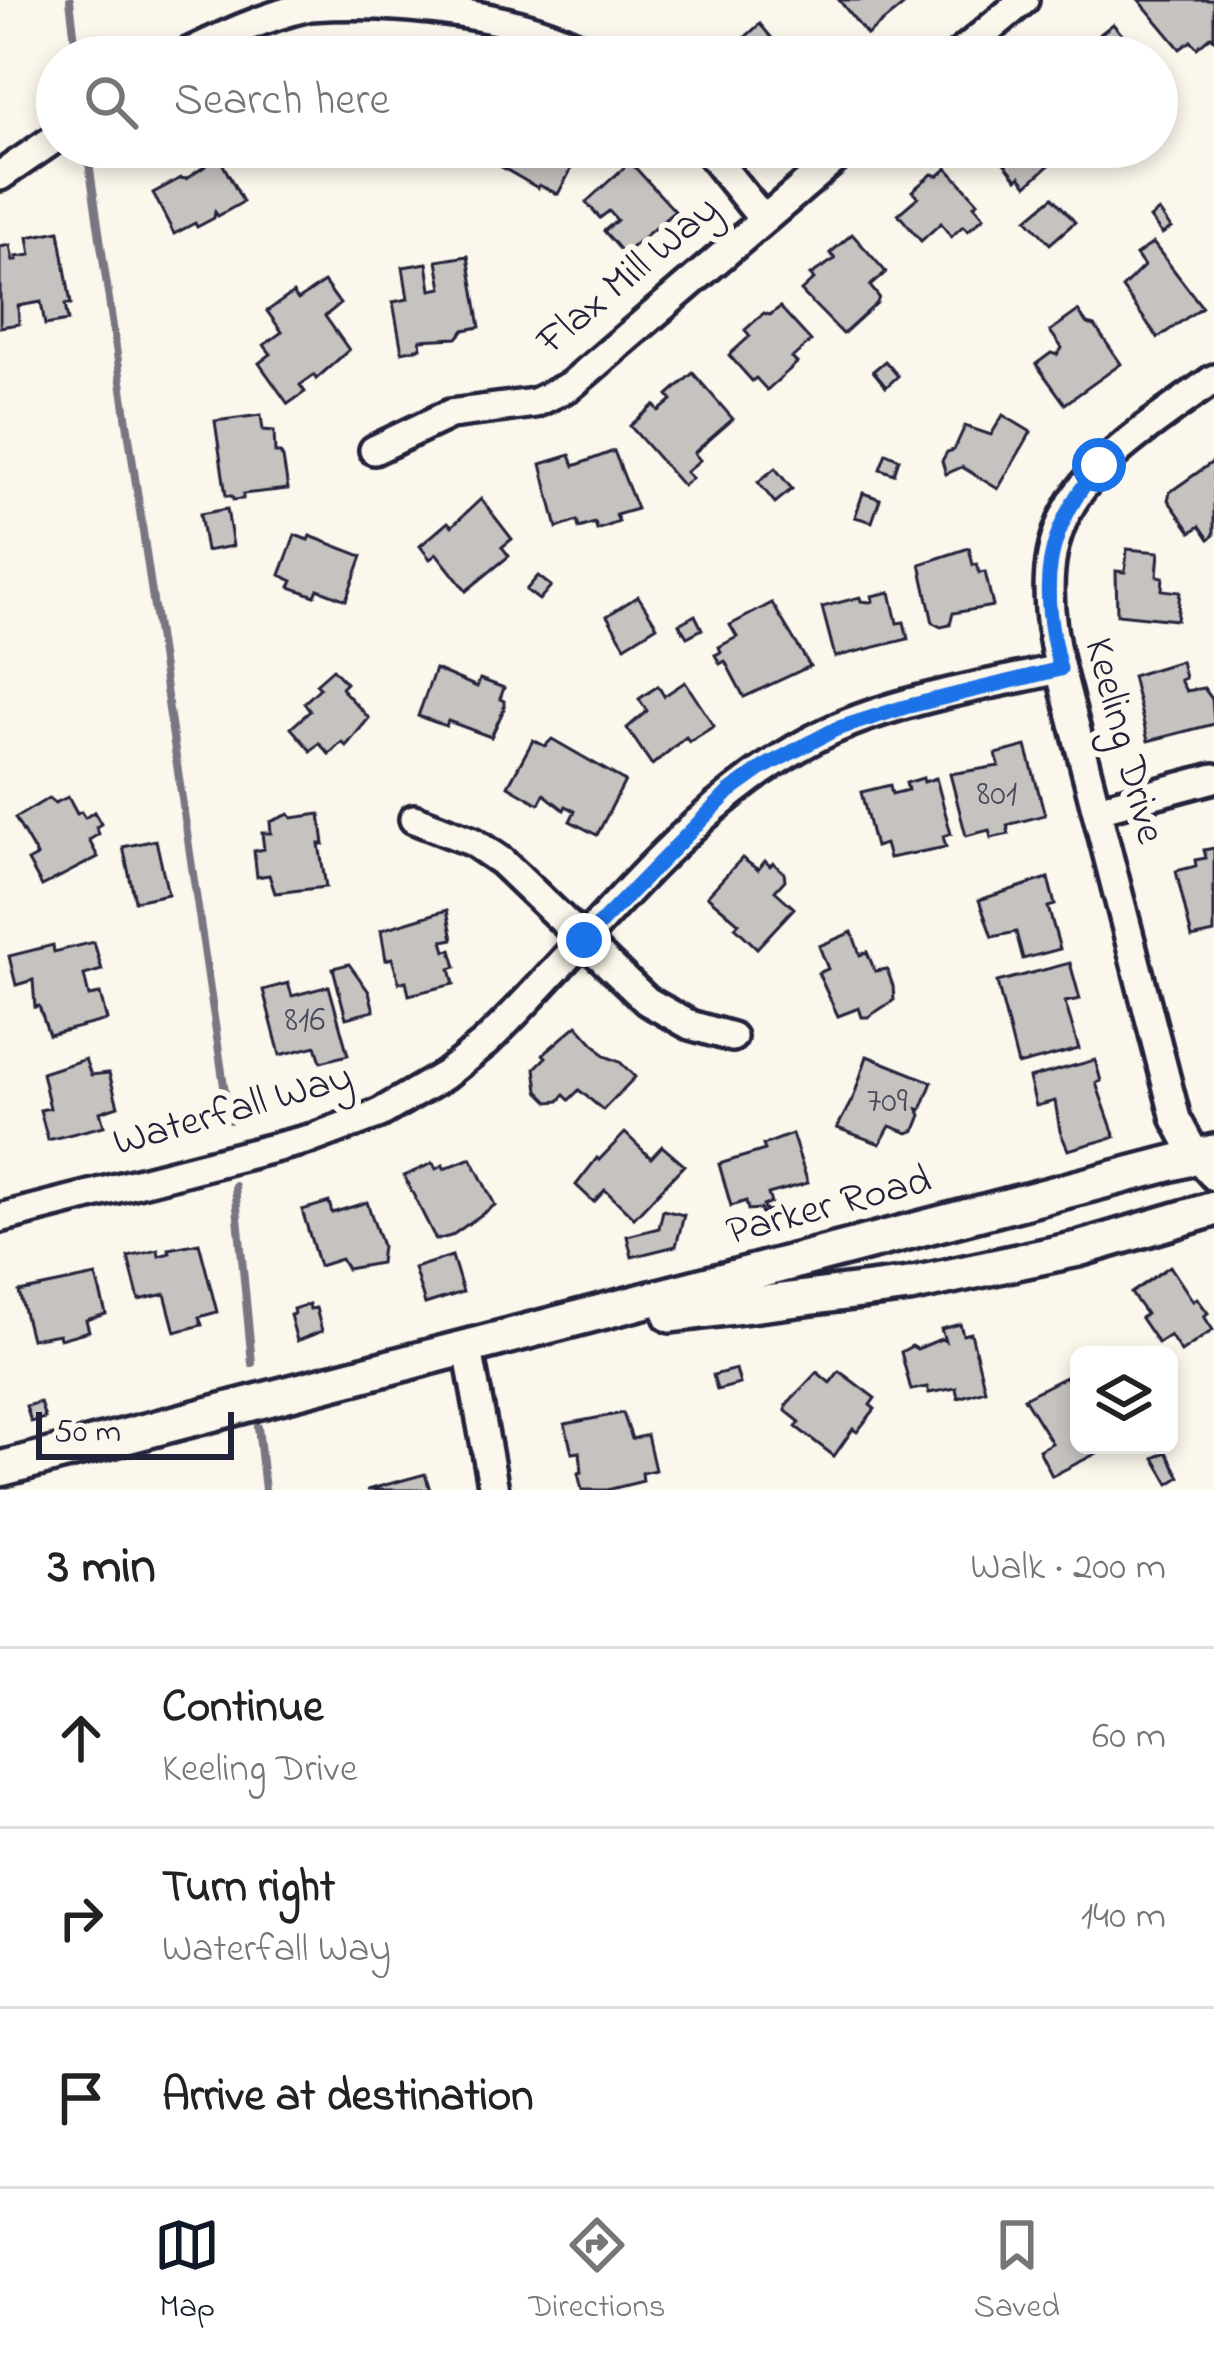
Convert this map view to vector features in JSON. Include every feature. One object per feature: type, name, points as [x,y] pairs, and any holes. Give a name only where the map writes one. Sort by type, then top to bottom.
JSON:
[{"type":"street","points":[[224,36],[312,5],[403,0],[497,15],[559,36]]},
{"type":"street","points":[[981,36],[1024,0]]},
{"type":"street","points":[[0,176],[36,151]]},
{"type":"street","points":[[721,168],[763,220]]},
{"type":"street","name":"Flax Mill Way","points":[[374,450],[450,414],[535,403],[570,386],[824,168]]},
{"type":"street","name":"Keeling Drive","points":[[1208,1161],[1177,1119],[1049,624],[1048,568],[1069,505],[1099,465],[1214,379]]},
{"type":"street","name":"Waterfall Way","points":[[0,1218],[313,1138],[380,1113],[445,1075],[485,1043],[729,792],[764,767],[836,729],[1060,669]]},
{"type":"street","points":[[1098,809],[1214,778]]},
{"type":"street","points":[[414,819],[472,842],[501,861],[657,1009],[732,1037]]},
{"type":"street","name":"Parker Road","points":[[0,1469],[1208,1161]]},
{"type":"street","name":"Parker Road","points":[[468,1349],[695,1310],[909,1285],[1078,1249],[1214,1209]]},
{"type":"street","points":[[468,1349],[494,1490]]},
{"type":"building","points":[[839,0],[910,0],[867,35]]},
{"type":"building","points":[[1139,0],[1214,0],[1214,39],[1211,36],[1197,48],[1191,41],[1180,49],[1178,36],[1169,36]]},
{"type":"building","points":[[760,24],[770,36],[747,36]]},
{"type":"building","points":[[1113,24],[1123,36],[1097,36]]},
{"type":"building","points":[[202,168],[225,168],[243,202],[174,234],[153,193]]},
{"type":"building","points":[[503,168],[572,168],[558,194]]},
{"type":"building","points":[[623,168],[636,168],[675,211],[624,254],[604,231],[617,220],[609,211],[600,218],[586,202]]},
{"type":"building","points":[[947,168],[978,202],[974,205],[984,217],[968,231],[963,226],[951,237],[941,223],[921,241],[898,214],[918,197],[912,191]]},
{"type":"building","points":[[1008,168],[1046,168],[1027,185],[1020,176],[1017,179]]},
{"type":"building","points":[[1053,197],[1075,222],[1050,244],[1027,219]]},
{"type":"building","points":[[1159,211],[1171,228],[1162,234],[1150,218]]},
{"type":"building","points":[[59,231],[71,304],[65,304],[68,321],[45,325],[41,302],[18,306],[19,324],[0,327],[0,247],[10,245],[13,261],[17,260],[31,255],[28,237]]},
{"type":"building","points":[[852,234],[886,272],[870,286],[879,297],[877,303],[843,334],[801,291],[814,279],[810,275],[835,259],[830,253]]},
{"type":"building","points":[[1153,243],[1202,307],[1158,338],[1122,288],[1144,266],[1136,255]]},
{"type":"building","points":[[468,256],[480,327],[464,330],[457,338],[420,340],[421,348],[402,352],[393,302],[408,299],[403,267],[427,263],[431,290],[442,288],[437,261]]},
{"type":"building","points":[[324,282],[340,304],[325,316],[349,350],[316,379],[314,375],[300,385],[305,392],[288,404],[259,363],[271,354],[264,345],[282,332],[267,311],[293,293],[298,300]]},
{"type":"building","points":[[780,307],[811,341],[792,358],[797,363],[767,390],[729,355],[750,336],[745,330],[764,313],[770,315]]},
{"type":"building","points":[[1078,311],[1087,324],[1095,326],[1121,364],[1065,404],[1036,364],[1051,353],[1057,355],[1062,348],[1050,331]]},
{"type":"building","points":[[885,361],[898,376],[886,387],[873,371]]},
{"type":"building","points":[[693,373],[733,419],[694,453],[700,460],[686,472],[692,478],[683,486],[630,426],[654,405],[659,411],[672,400],[668,395]]},
{"type":"building","points":[[261,415],[263,430],[274,431],[275,453],[283,458],[288,489],[243,494],[243,499],[233,500],[226,496],[215,421]]},
{"type":"building","points":[[1003,415],[1031,432],[998,489],[962,467],[946,474],[942,461],[954,450],[965,426],[991,435]]},
{"type":"building","points":[[614,451],[637,509],[616,515],[619,522],[597,530],[595,523],[579,528],[577,521],[557,528],[541,464],[570,455],[574,466]]},
{"type":"building","points":[[886,453],[899,459],[894,474],[880,469]]},
{"type":"building","points":[[1214,461],[1214,535],[1209,539],[1200,526],[1191,532],[1168,500],[1170,492]]},
{"type":"building","points":[[775,468],[792,489],[775,503],[758,482]]},
{"type":"building","points":[[863,493],[880,499],[872,522],[855,517]]},
{"type":"building","points":[[481,499],[512,539],[502,547],[509,556],[466,591],[437,554],[430,559],[420,546],[448,522],[452,526]]},
{"type":"building","points":[[227,509],[233,546],[206,551],[200,514]]},
{"type":"building","points":[[295,535],[362,556],[346,600],[318,589],[315,596],[290,587],[293,581],[280,575]]},
{"type":"building","points":[[969,548],[973,565],[977,564],[979,573],[985,572],[993,606],[953,613],[950,625],[941,627],[933,623],[920,564]]},
{"type":"building","points":[[1127,549],[1159,552],[1157,576],[1163,577],[1162,590],[1180,592],[1177,620],[1117,614],[1116,571],[1125,572]]},
{"type":"building","points":[[538,576],[551,586],[539,600],[526,590]]},
{"type":"building","points":[[890,592],[897,623],[904,622],[908,639],[835,657],[822,607],[860,597],[870,602],[872,596]]},
{"type":"building","points":[[638,596],[657,626],[625,646],[607,616]]},
{"type":"building","points":[[772,603],[810,666],[744,697],[725,661],[720,664],[715,655],[721,652],[719,647],[737,637],[730,625]]},
{"type":"building","points":[[695,615],[702,629],[687,637],[679,624]]},
{"type":"building","points":[[1181,661],[1185,678],[1180,680],[1186,691],[1204,688],[1212,699],[1214,724],[1148,741],[1132,676]]},
{"type":"building","points":[[333,669],[346,683],[341,688],[369,718],[346,746],[342,742],[329,754],[319,743],[311,751],[291,728],[310,711],[304,703]]},
{"type":"building","points":[[435,669],[477,687],[480,679],[504,688],[500,699],[504,709],[491,737],[418,716]]},
{"type":"building","points":[[685,682],[714,726],[689,742],[686,737],[652,765],[627,728],[647,711],[639,699],[658,686],[664,696]]},
{"type":"building","points":[[552,739],[625,781],[597,835],[570,821],[575,811],[566,806],[564,810],[544,794],[539,804],[508,786],[533,740],[545,746]]},
{"type":"building","points":[[1026,746],[1045,815],[1007,825],[1009,834],[991,838],[989,830],[966,836],[950,774],[999,766],[996,754]]},
{"type":"building","points":[[923,778],[924,782],[936,778],[951,834],[943,836],[946,847],[889,858],[885,844],[875,847],[861,792],[890,785],[892,794],[908,790],[906,783]]},
{"type":"building","points":[[68,797],[77,814],[85,818],[94,812],[101,824],[96,827],[99,834],[89,840],[98,857],[42,886],[28,861],[37,856],[15,818],[49,798],[55,803]]},
{"type":"building","points":[[289,814],[292,818],[320,814],[326,887],[275,893],[269,875],[257,877],[254,851],[264,849],[262,833],[271,833],[270,822]]},
{"type":"building","points":[[156,840],[168,894],[135,901],[123,847]]},
{"type":"building","points":[[1214,848],[1214,933],[1192,938],[1176,871],[1196,866],[1195,860],[1206,858],[1204,850]]},
{"type":"building","points":[[742,858],[758,870],[765,861],[784,873],[785,880],[775,891],[794,908],[757,948],[735,927],[739,923],[707,896]]},
{"type":"building","points":[[1048,878],[1055,905],[1048,907],[1060,949],[1023,959],[1016,932],[992,937],[979,900]]},
{"type":"building","points":[[447,910],[453,939],[443,941],[456,967],[450,969],[454,984],[409,995],[406,981],[399,983],[392,958],[386,960],[381,930]]},
{"type":"building","points":[[852,932],[860,955],[867,952],[875,971],[887,969],[893,986],[894,1000],[868,1017],[862,1017],[859,1008],[838,1016],[818,973],[828,969],[819,946]]},
{"type":"building","points":[[94,942],[102,970],[84,975],[89,996],[100,994],[107,1020],[49,1035],[39,1006],[35,1007],[33,980],[16,985],[9,956],[53,945],[54,952]]},
{"type":"building","points":[[1070,963],[1080,999],[1065,1002],[1079,1049],[1018,1065],[997,982]]},
{"type":"building","points":[[349,964],[369,992],[374,1011],[346,1018],[333,968]]},
{"type":"building","points":[[288,983],[292,996],[329,986],[348,1055],[321,1062],[316,1046],[280,1055],[263,990]]},
{"type":"building","points":[[577,1025],[605,1056],[620,1062],[635,1077],[603,1110],[579,1090],[569,1100],[564,1095],[549,1102],[538,1091],[535,1068],[546,1057],[543,1054]]},
{"type":"building","points":[[867,1056],[932,1082],[918,1109],[921,1115],[915,1130],[908,1133],[890,1126],[880,1144],[837,1128]]},
{"type":"building","points":[[85,1059],[91,1075],[109,1073],[118,1106],[100,1112],[104,1126],[48,1140],[40,1110],[50,1108],[42,1073]]},
{"type":"building","points":[[1095,1060],[1101,1081],[1096,1083],[1115,1137],[1068,1150],[1055,1101],[1036,1106],[1029,1078]]},
{"type":"building","points":[[625,1133],[651,1158],[662,1146],[684,1165],[634,1218],[605,1190],[594,1202],[576,1185]]},
{"type":"building","points":[[792,1134],[808,1183],[768,1194],[771,1203],[764,1210],[773,1211],[748,1210],[746,1201],[731,1206],[719,1164],[765,1150],[763,1145]]},
{"type":"building","points":[[471,1158],[495,1205],[451,1236],[436,1240],[404,1176],[433,1163],[436,1169],[443,1165],[444,1169]]},
{"type":"building","points":[[329,1202],[332,1213],[367,1202],[382,1246],[380,1263],[347,1269],[341,1259],[319,1266],[302,1210]]},
{"type":"building","points":[[663,1210],[684,1215],[676,1246],[632,1257],[627,1236],[659,1228]]},
{"type":"building","points":[[199,1243],[217,1312],[199,1317],[202,1325],[175,1332],[165,1294],[139,1300],[128,1257],[158,1250],[159,1256]]},
{"type":"building","points":[[452,1256],[463,1292],[425,1304],[414,1268]]},
{"type":"building","points":[[1170,1266],[1193,1301],[1197,1298],[1208,1313],[1204,1316],[1213,1330],[1181,1352],[1170,1335],[1158,1343],[1131,1293]]},
{"type":"building","points":[[96,1276],[106,1314],[86,1320],[89,1331],[60,1339],[59,1334],[31,1339],[19,1292]]},
{"type":"building","points":[[309,1304],[310,1309],[316,1308],[322,1331],[297,1341],[290,1315],[293,1309]]},
{"type":"building","points":[[960,1324],[963,1335],[971,1333],[985,1390],[958,1398],[956,1388],[929,1393],[927,1387],[911,1390],[901,1352],[945,1341],[941,1329]]},
{"type":"building","points":[[736,1369],[740,1384],[717,1390],[713,1375]]},
{"type":"building","points":[[839,1371],[875,1398],[870,1405],[875,1409],[834,1456],[796,1427],[800,1422],[786,1411],[786,1405],[817,1372],[830,1383]]},
{"type":"building","points":[[1070,1375],[1070,1454],[1095,1454],[1052,1476],[1039,1450],[1052,1443],[1024,1398]]},
{"type":"building","points":[[40,1402],[45,1418],[31,1422],[26,1406]]},
{"type":"building","points":[[623,1413],[632,1439],[647,1435],[655,1470],[642,1473],[643,1481],[607,1490],[582,1490],[580,1452],[572,1453],[565,1424]]},
{"type":"building","points":[[1167,1454],[1180,1477],[1169,1484],[1154,1458]]},
{"type":"building","points":[[425,1474],[430,1490],[367,1490]]},
{"type":"waterway","points":[[70,0],[74,36]]},
{"type":"waterway","points":[[90,168],[229,1120]]},
{"type":"waterway","points":[[235,1186],[252,1363]]},
{"type":"waterway","points":[[258,1427],[265,1490]]},
{"type":"route","points":[[584,940],[729,792],[764,767],[836,729],[1060,669],[1047,605],[1051,551],[1069,505],[1099,465]]}]
